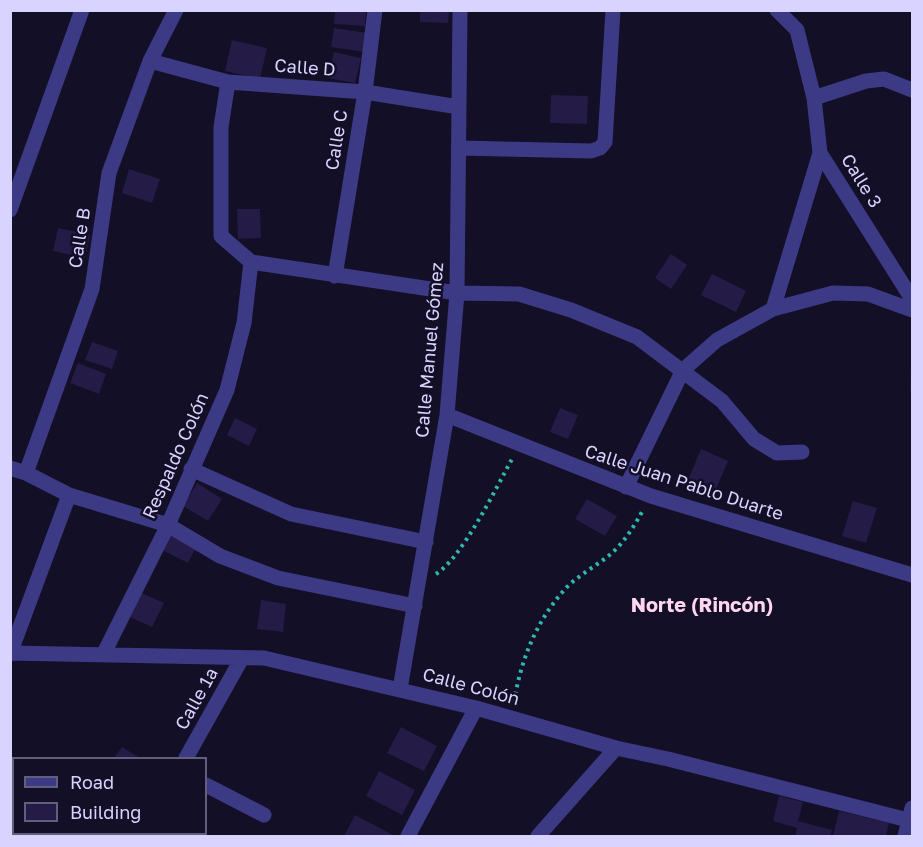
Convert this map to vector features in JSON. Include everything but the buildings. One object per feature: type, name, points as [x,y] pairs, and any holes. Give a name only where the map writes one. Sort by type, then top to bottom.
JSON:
[{"type":"street","points":[[10,210],[82,10]]},
{"type":"street","name":"Calle B","points":[[26,473],[92,289],[109,173],[150,61],[176,10]]},
{"type":"street","name":"Calle C","points":[[335,276],[375,10]]},
{"type":"street","name":"Calle Manuel Gómez","points":[[400,689],[447,415],[457,293],[460,10]]},
{"type":"street","points":[[459,148],[591,151],[600,148],[605,141],[613,10]]},
{"type":"street","name":"Calle 3","points":[[777,10],[797,30],[814,98],[820,153],[912,299]]},
{"type":"street","name":"Calle D","points":[[150,61],[228,82],[364,92],[459,107]]},
{"type":"street","points":[[814,98],[866,81],[884,79],[912,90]]},
{"type":"street","points":[[228,82],[221,128],[221,236],[251,262],[457,293],[519,294],[571,310],[637,337],[722,401],[754,439],[777,453],[802,452]]},
{"type":"street","points":[[773,309],[820,153]]},
{"type":"street","name":"Respaldo Colón","points":[[104,655],[168,525],[227,390],[244,323],[251,262]]},
{"type":"street","points":[[626,486],[683,370],[717,340],[773,309],[833,293],[868,294],[912,310]]},
{"type":"street","name":"Calle Juan Pablo Duarte","points":[[447,415],[651,496],[912,575]]},
{"type":"street","points":[[10,468],[26,473],[69,495],[168,525],[220,556],[278,578],[415,606]]},
{"type":"street","points":[[192,469],[291,514],[426,542]]},
{"type":"street","points":[[11,653],[69,495]]},
{"type":"street","name":"Calle Colón","points":[[11,653],[264,658],[476,708],[616,748],[911,817]]},
{"type":"street","name":"Calle 1ª","points":[[187,757],[242,658]]},
{"type":"street","points":[[408,837],[476,708]]},
{"type":"street","points":[[538,837],[616,748]]},
{"type":"street","points":[[207,785],[264,815]]},
{"type":"street","points":[[905,837],[911,817]]},
{"type":"path","points":[[421,573],[434,575],[446,568],[466,540],[520,445]]},
{"type":"path","points":[[513,718],[519,680],[537,627],[567,587],[617,548],[632,530],[651,496]]},
{"type":"district","name":"Norte (Rincón)","points":[[702,606]]}]
